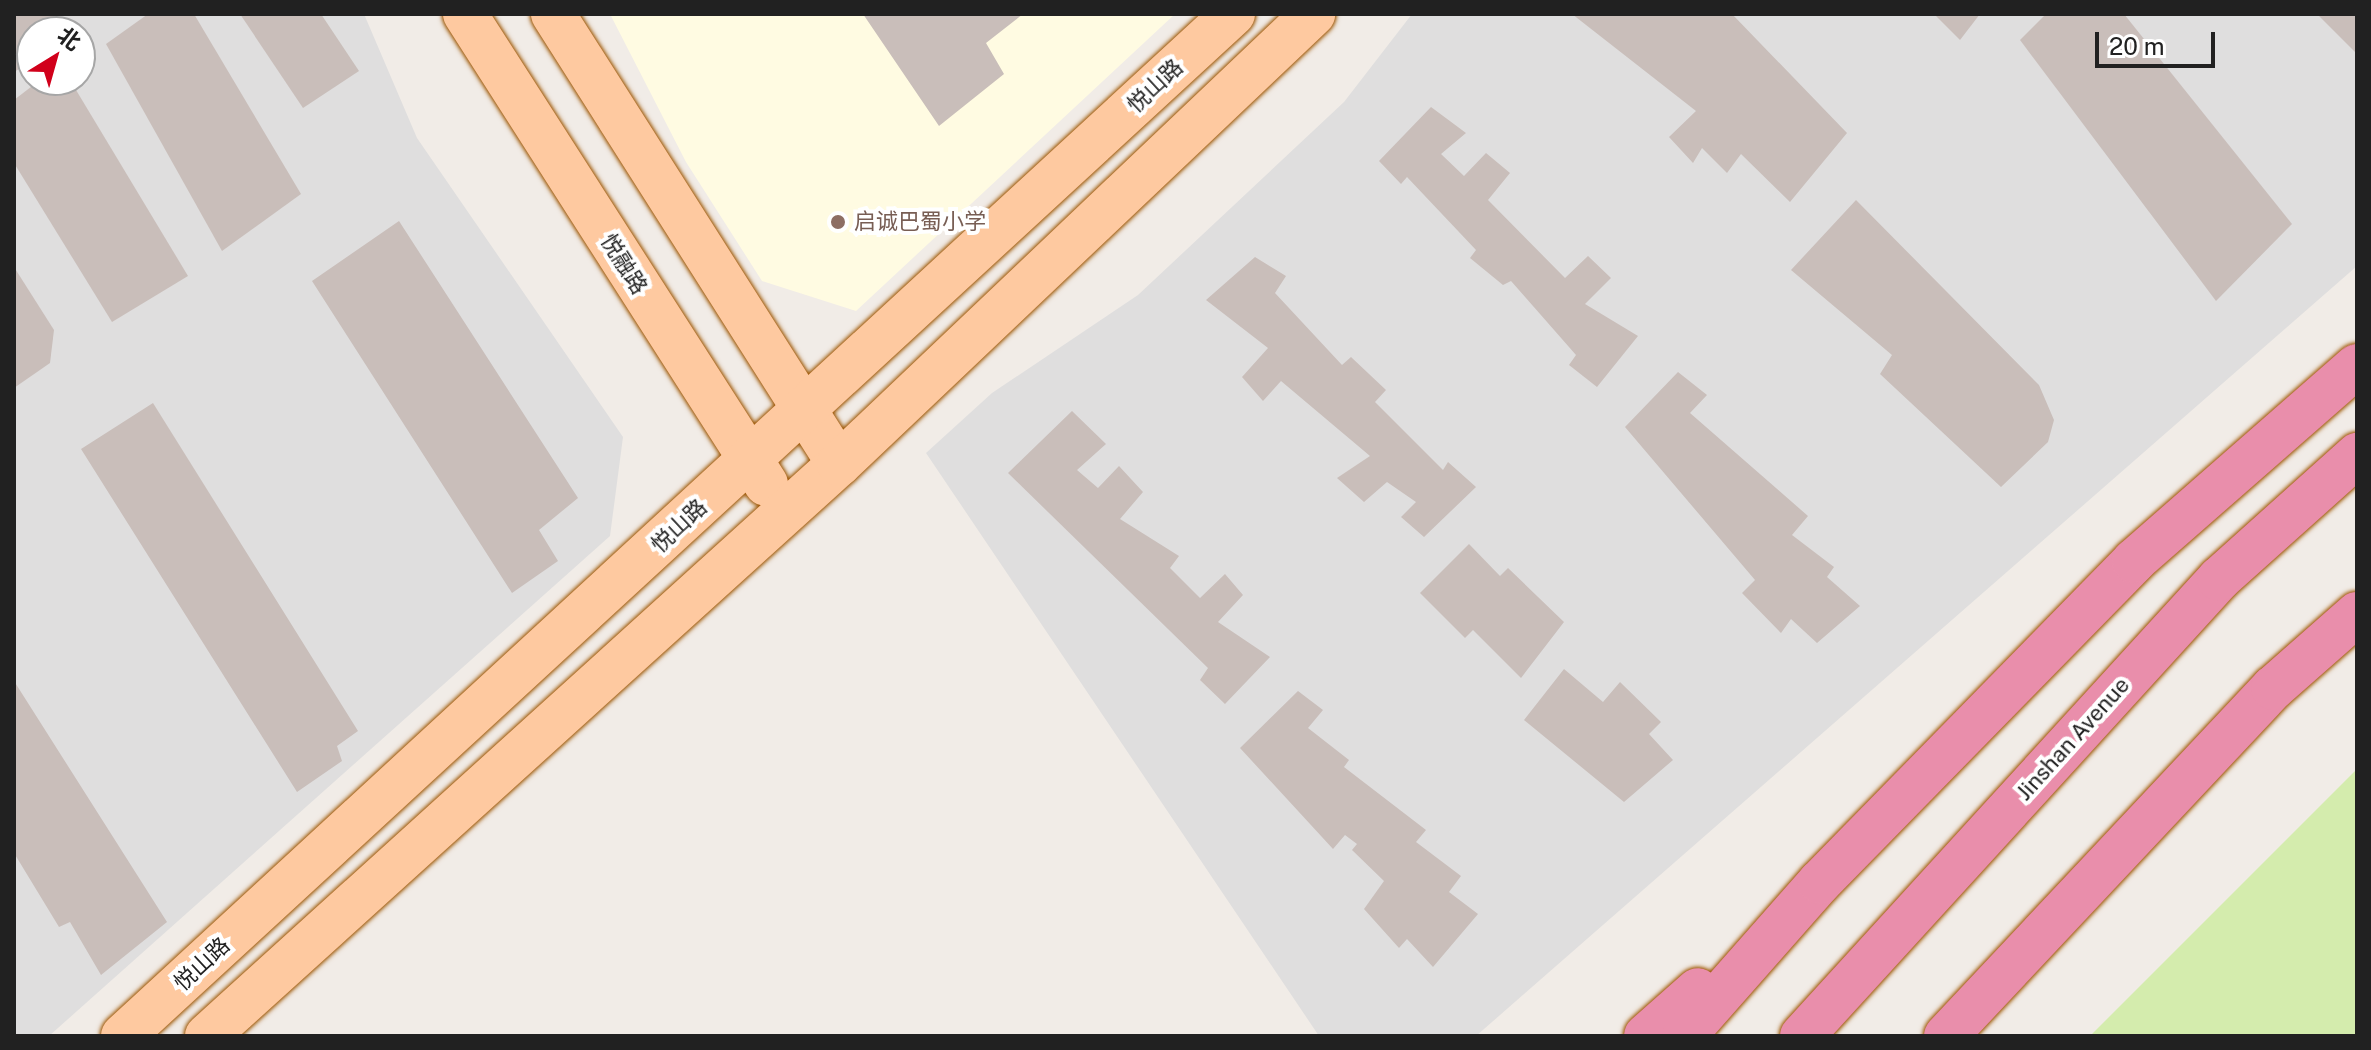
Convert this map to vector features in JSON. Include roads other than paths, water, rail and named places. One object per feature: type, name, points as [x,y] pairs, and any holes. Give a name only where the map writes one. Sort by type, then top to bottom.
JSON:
[{"type":"highway","points":[[1684,1036],[1820,882],[2134,561],[2357,366]]},
{"type":"highway","name":"Jinshan Avenue","points":[[1802,1036],[2219,579],[2357,455]]},
{"type":"highway","points":[[1946,1036],[2273,688],[2357,614]]},
{"type":"highway","points":[[1646,1036],[1820,882]]},
{"type":"main road","name":"悦融路","points":[[465,14],[785,512]]},
{"type":"main road","points":[[553,14],[839,464]]},
{"type":"main road","name":"悦山路","points":[[123,1036],[1233,14]]},
{"type":"main road","points":[[207,1036],[839,464],[1313,14]]},
{"type":"place","name":"启诚巴蜀小学","points":[[838,222]]}]
